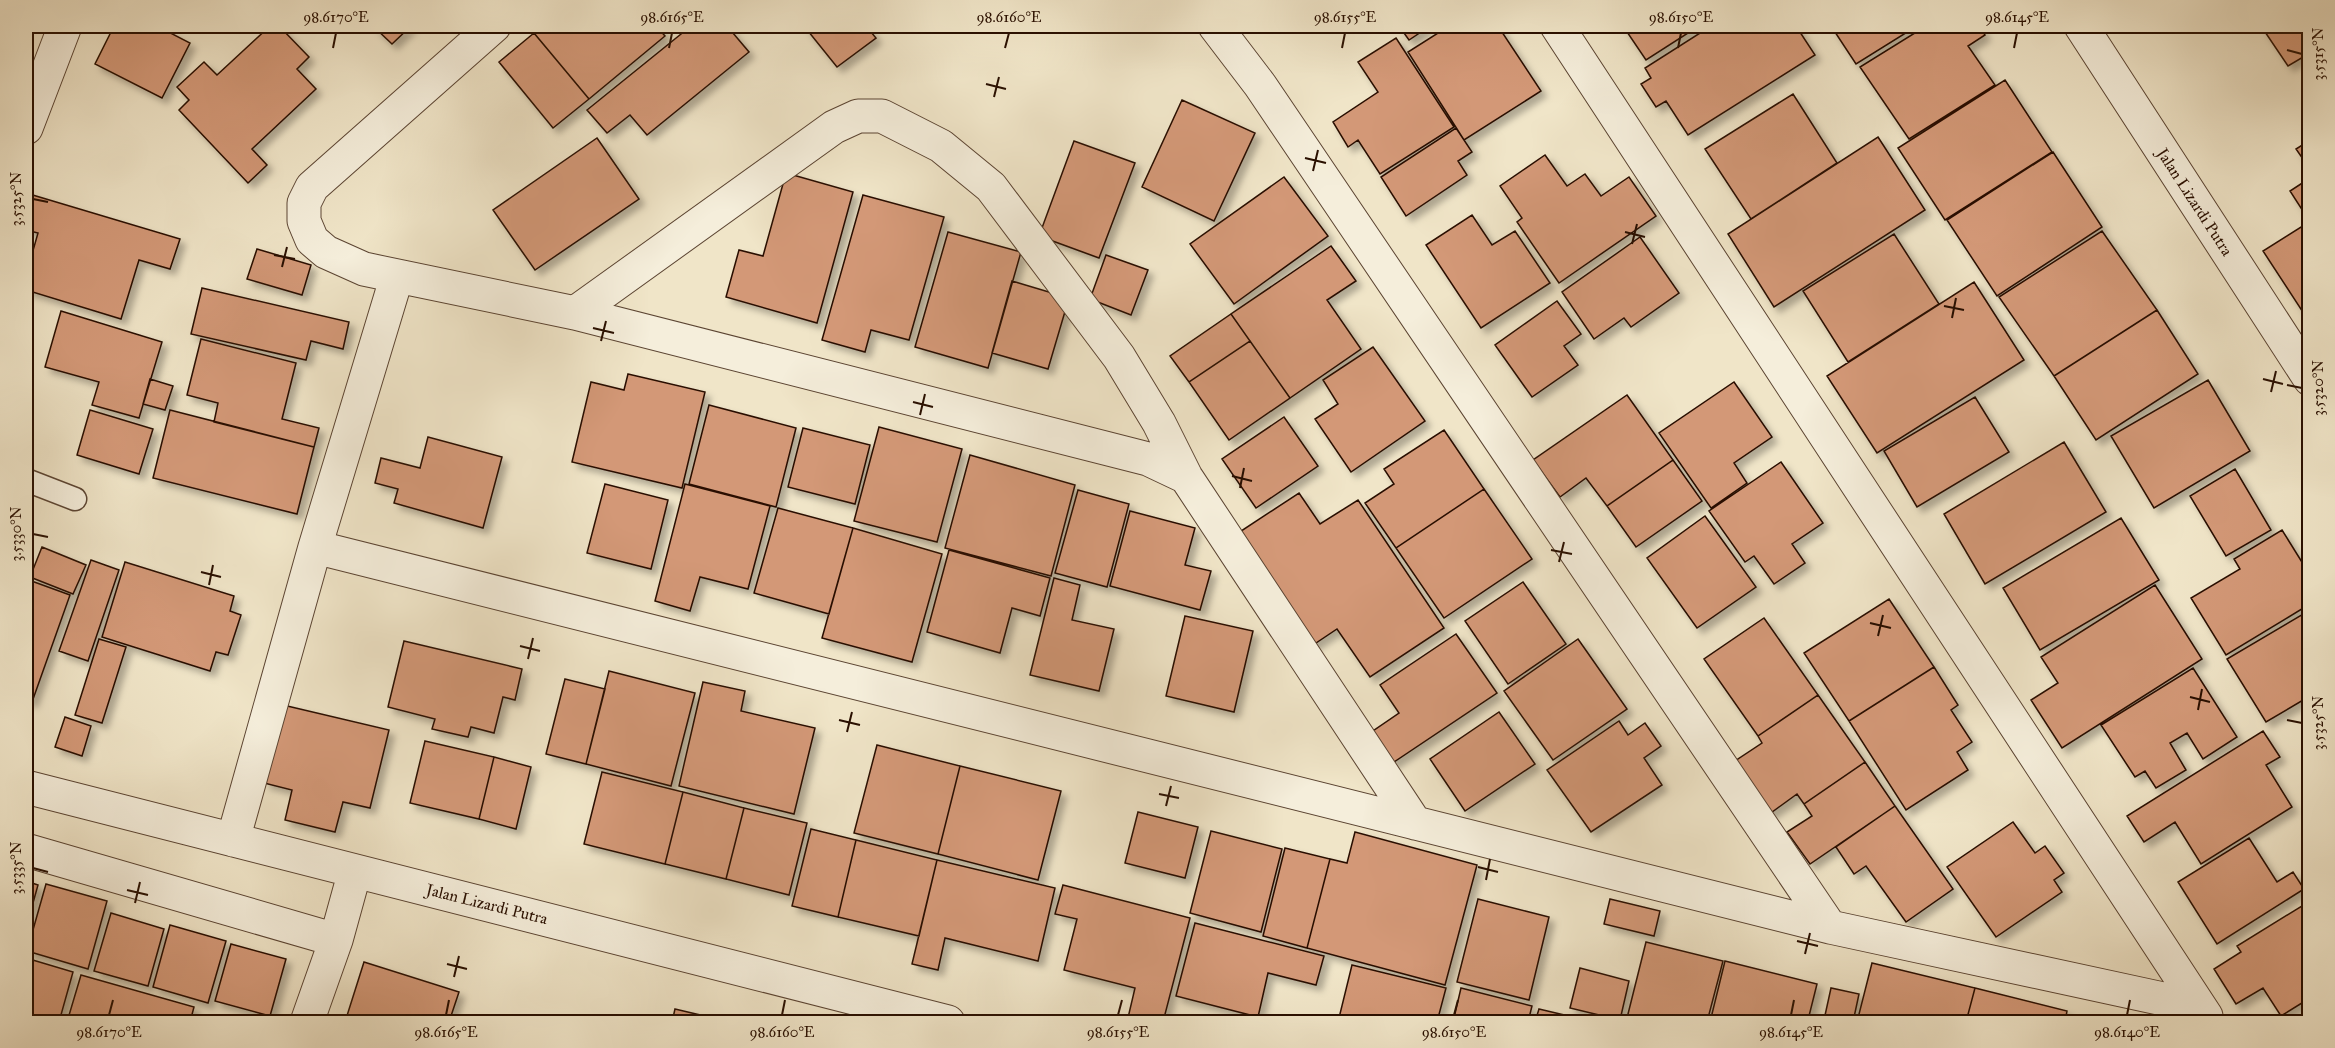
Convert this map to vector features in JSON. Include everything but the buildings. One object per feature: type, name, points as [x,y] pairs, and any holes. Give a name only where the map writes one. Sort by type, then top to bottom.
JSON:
[{"type":"street","points":[[26,128],[65,26]]},
{"type":"street","points":[[494,26],[312,187],[304,203],[304,221],[312,240],[326,252],[364,269],[575,313],[1148,459],[1186,477]]},
{"type":"street","points":[[1215,26],[1260,85],[1830,927]]},
{"type":"street","points":[[1557,26],[2205,1015]]},
{"type":"street","name":"Jalan Lizardi Putra","points":[[2081,26],[2310,379]]},
{"type":"street","points":[[575,313],[834,127],[858,116],[882,116],[941,146],[991,187],[1119,357],[1159,423],[1186,477],[1415,824]]},
{"type":"street","points":[[232,840],[315,547],[397,276]]},
{"type":"street","points":[[315,547],[1830,927],[2205,1015]]},
{"type":"street","name":"Jalan Lizardi Putra","points":[[26,787],[948,1023]]},
{"type":"street","points":[[26,850],[336,940]]},
{"type":"street","points":[[306,1023],[336,940],[355,871]]},
{"type":"lane","points":[[26,480],[75,499]]}]
